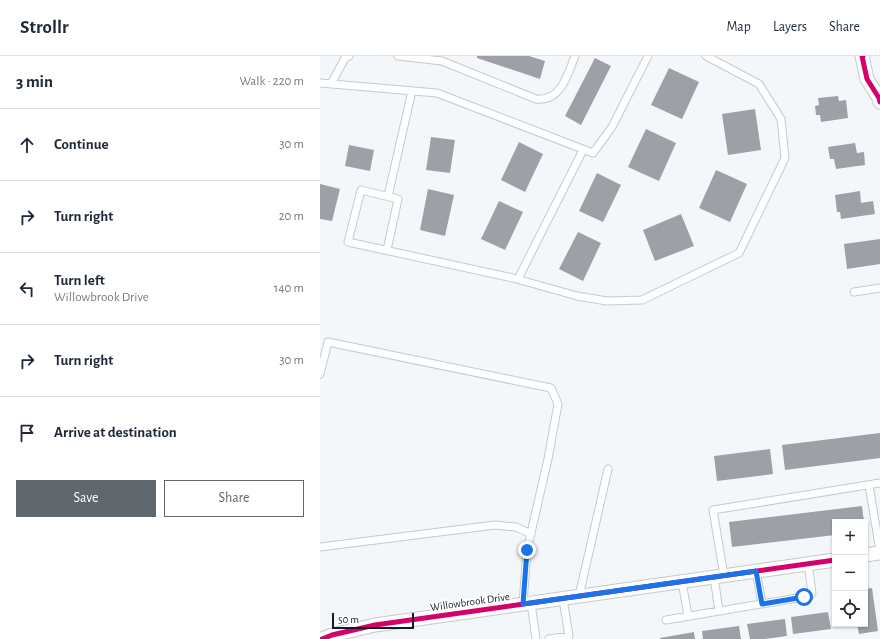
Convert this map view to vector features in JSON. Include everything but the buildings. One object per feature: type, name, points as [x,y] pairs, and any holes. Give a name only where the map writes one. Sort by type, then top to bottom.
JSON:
[{"type":"street","points":[[863,56],[867,79],[880,102]]},
{"type":"street","points":[[868,555],[880,552]]},
{"type":"street","name":"Willowbrook Drive","points":[[322,639],[332,635],[375,626],[832,560]]},
{"type":"lane","points":[[331,84],[345,58],[349,56]]},
{"type":"lane","points":[[398,56],[442,62],[536,99],[544,100],[562,88],[576,56]]},
{"type":"lane","points":[[320,83],[437,93],[593,153],[612,127],[648,56]]},
{"type":"lane","points":[[387,250],[398,199],[361,190],[348,242],[518,279],[577,296],[607,301],[642,300],[738,253],[785,158],[781,119],[759,84],[706,56]]},
{"type":"lane","points":[[388,196],[412,91]]},
{"type":"lane","points":[[518,279],[583,150]]},
{"type":"lane","points":[[854,292],[880,288]]},
{"type":"lane","points":[[320,374],[328,342],[551,388],[558,404],[548,459],[527,550],[527,604],[536,639]]},
{"type":"lane","points":[[579,596],[608,469]]},
{"type":"lane","points":[[719,611],[719,576],[713,510],[880,483]]},
{"type":"lane","points":[[869,485],[880,552]]},
{"type":"lane","points":[[320,548],[495,525],[516,527],[530,534]]},
{"type":"lane","points":[[666,620],[809,596],[812,593],[808,563]]},
{"type":"lane","points":[[756,571],[762,604]]},
{"type":"lane","points":[[682,582],[688,616]]},
{"type":"lane","points":[[549,639],[569,636],[563,598]]},
{"type":"cycle path","points":[[863,56],[867,79],[880,102]]},
{"type":"cycle path","points":[[322,639],[332,635],[375,625],[832,560]]},
{"type":"route","points":[[527,550],[523,604],[756,571],[762,604],[804,597]]}]
